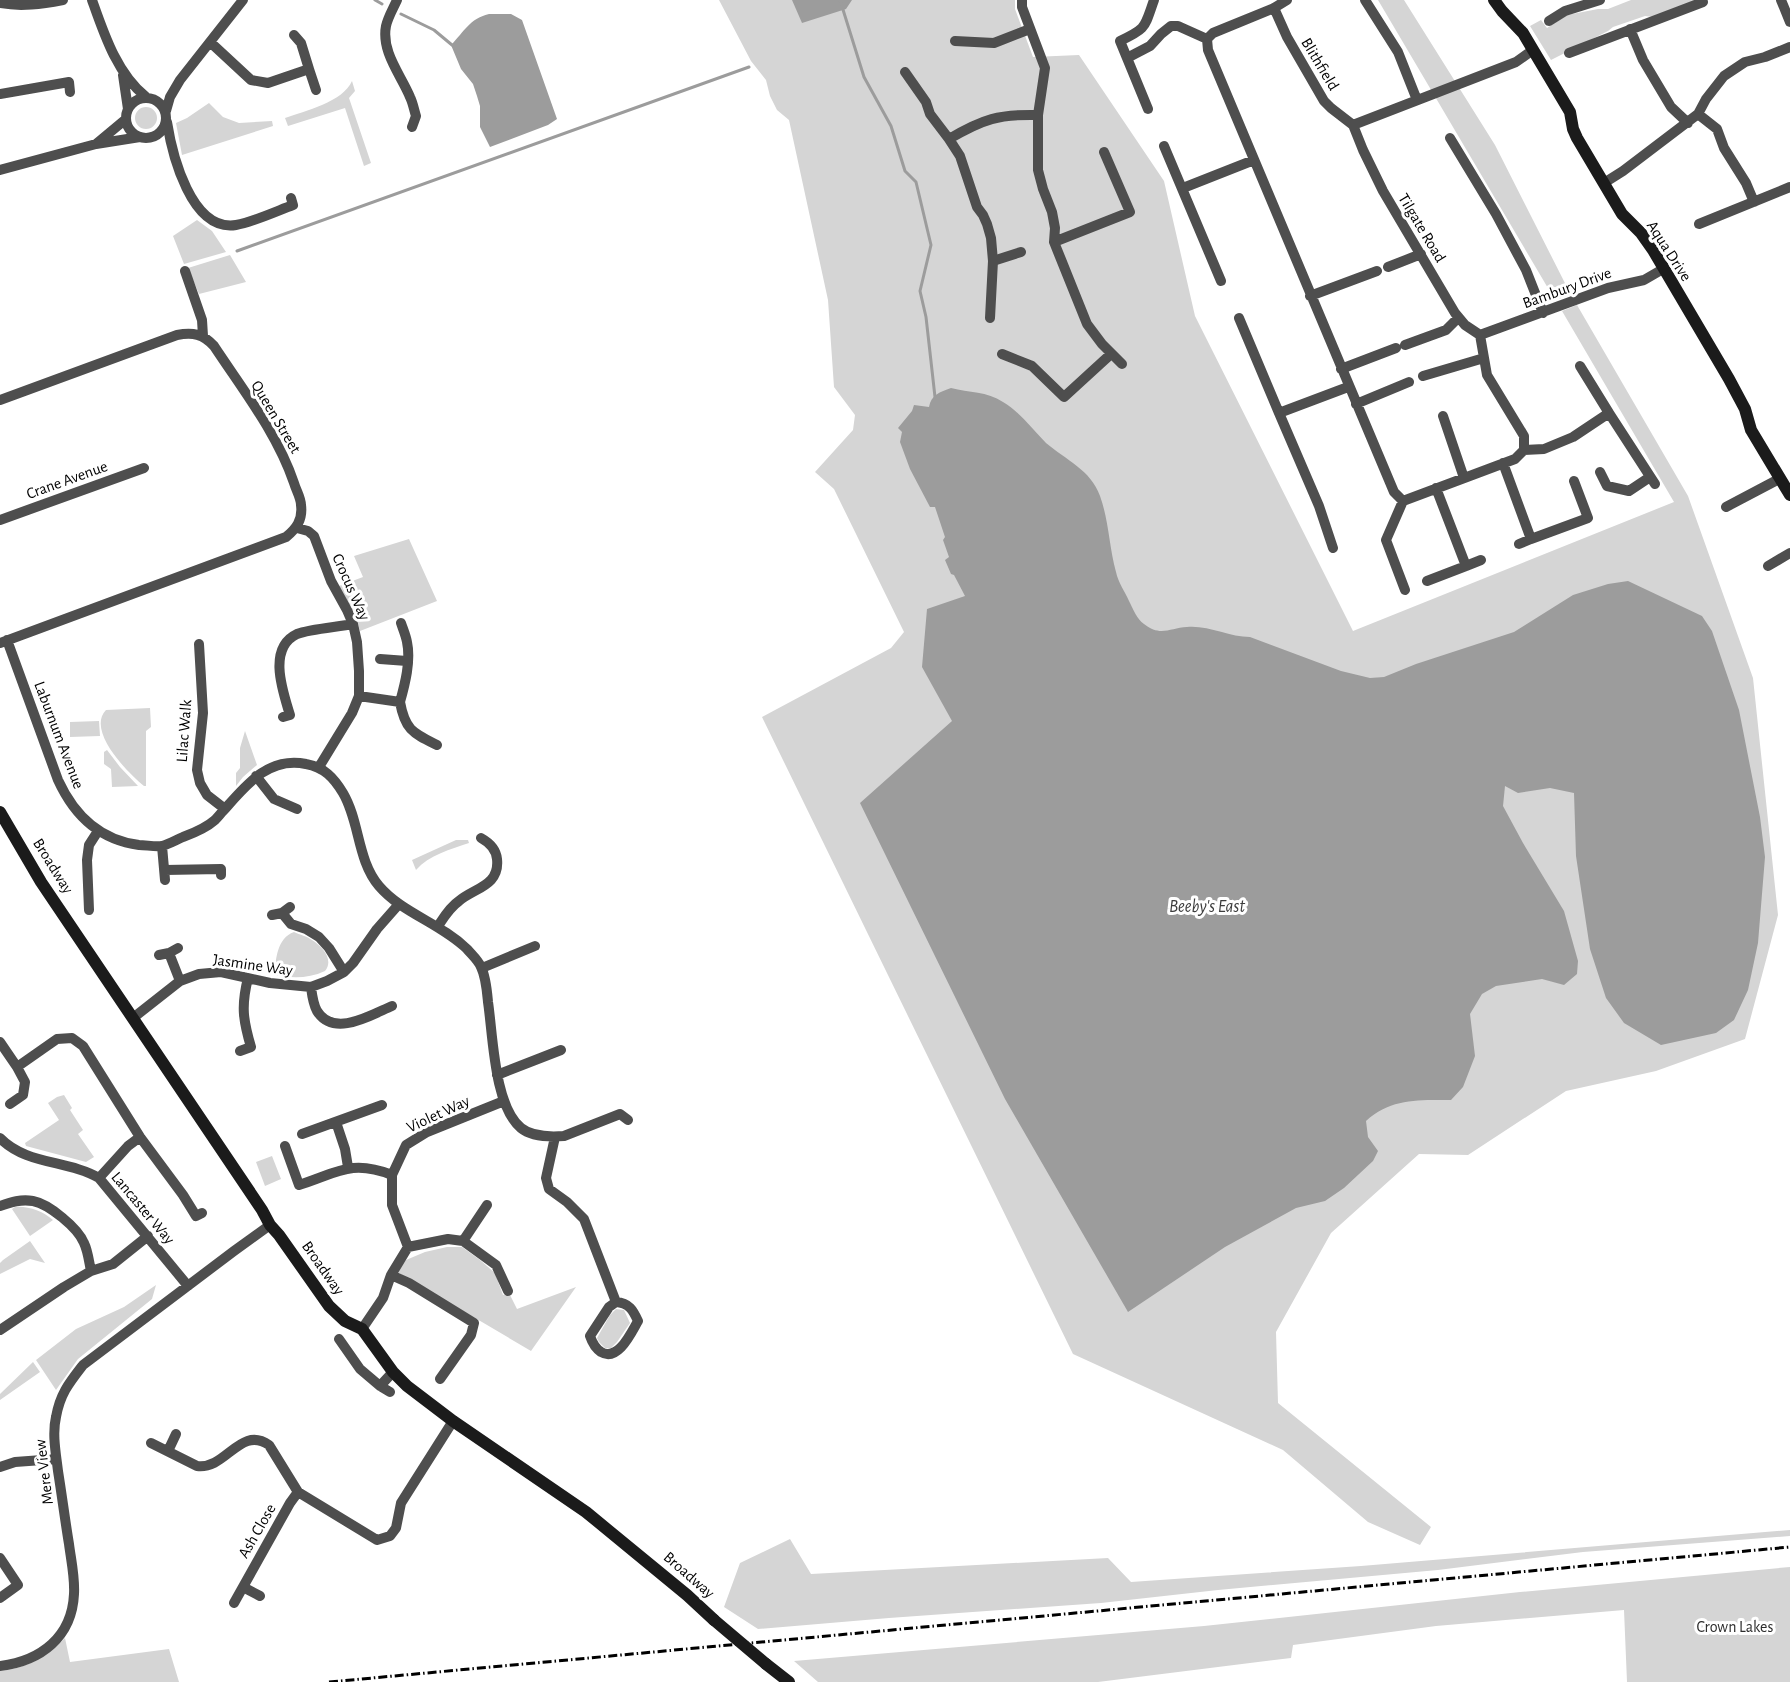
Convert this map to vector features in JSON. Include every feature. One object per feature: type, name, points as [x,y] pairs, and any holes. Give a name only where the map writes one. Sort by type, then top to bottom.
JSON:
[{"type":"main road","name":"Aqua Drive","points":[[1494,0],[1520,29],[1533,50],[1567,108],[1577,138],[1622,214],[1649,244],[1729,379],[1745,409],[1751,430],[1790,495]]},
{"type":"main road","name":"Broadway","points":[[0,812],[41,882],[258,1204],[270,1226],[279,1235],[328,1306],[345,1321],[362,1329],[393,1372],[407,1386],[453,1421],[586,1512],[789,1682]]},
{"type":"street","points":[[0,3],[38,4],[63,0]]},
{"type":"street","points":[[92,0],[103,32],[121,69],[135,88],[163,105],[174,156],[188,193],[201,209],[214,221],[223,225],[237,225],[294,205],[291,198]]},
{"type":"street","points":[[0,170],[96,144],[146,137],[162,131],[170,97],[180,80],[243,0]]},
{"type":"street","points":[[397,0],[385,28],[386,44],[416,116],[412,127]]},
{"type":"street","points":[[1022,0],[1022,7],[1045,68],[1038,115],[1038,170],[1052,212],[1055,228],[1054,242],[1088,324],[1111,354],[1122,364]]},
{"type":"street","points":[[1148,109],[1120,41],[1145,26],[1154,0]]},
{"type":"street","points":[[1207,39],[1213,33],[1274,8],[1287,0]]},
{"type":"street","points":[[1365,0],[1398,52],[1417,100]]},
{"type":"street","points":[[1549,21],[1565,11],[1600,0]]},
{"type":"street","points":[[1781,0],[1790,22]]},
{"type":"street","points":[[1569,53],[1703,2]]},
{"type":"street","name":"Blithfield","points":[[1274,8],[1282,28],[1324,101],[1353,124]]},
{"type":"street","points":[[1127,58],[1150,46],[1171,26],[1178,26],[1207,39]]},
{"type":"street","points":[[955,41],[994,43],[1030,29]]},
{"type":"street","points":[[1630,29],[1643,60],[1671,107],[1688,123]]},
{"type":"street","points":[[294,35],[301,43],[316,90]]},
{"type":"street","points":[[1207,39],[1208,50],[1348,387],[1394,492],[1402,501]]},
{"type":"street","points":[[210,42],[251,80],[268,83],[309,69]]},
{"type":"street","points":[[1604,183],[1688,123],[1698,114],[1706,99],[1724,76],[1745,62],[1766,57],[1790,46]]},
{"type":"street","points":[[1353,124],[1516,62],[1533,50]]},
{"type":"street","points":[[121,69],[131,131],[146,137],[174,156]]},
{"type":"street","points":[[905,72],[926,102],[930,114],[960,156],[976,207],[987,224],[993,261],[990,318]]},
{"type":"street","points":[[96,144],[127,114],[136,100],[151,98],[180,80]]},
{"type":"street","points":[[0,94],[69,82],[70,92]]},
{"type":"street","points":[[1698,114],[1717,129],[1724,148],[1746,183],[1754,202]]},
{"type":"street","points":[[949,139],[972,126],[1001,116],[1038,115]]},
{"type":"street","points":[[416,116],[427,120]]},
{"type":"street","name":"Tilgate Road","points":[[1353,124],[1373,172],[1458,318],[1480,335]]},
{"type":"street","points":[[1450,138],[1496,214],[1526,270],[1543,313]]},
{"type":"street","points":[[1164,146],[1221,281]]},
{"type":"street","points":[[1054,242],[1130,212],[1104,152]]},
{"type":"street","points":[[1183,188],[1254,160]]},
{"type":"street","points":[[1699,224],[1790,188]]},
{"type":"street","points":[[993,261],[1021,252]]},
{"type":"street","points":[[1310,296],[1421,254]]},
{"type":"street","name":"Bambury Drive","points":[[1480,335],[1608,288],[1644,280],[1663,269]]},
{"type":"street","points":[[0,400],[177,335],[190,333],[202,336],[202,320],[185,270]]},
{"type":"street","points":[[1239,318],[1319,506],[1333,548]]},
{"type":"street","points":[[1341,369],[1446,330],[1458,318]]},
{"type":"street","points":[[1480,335],[1487,375],[1524,436],[1524,450]]},
{"type":"street","name":"Queen Street","points":[[202,336],[214,346],[275,439],[287,462],[302,505],[297,528]]},
{"type":"street","points":[[1002,354],[1032,366],[1064,397],[1111,354]]},
{"type":"street","points":[[1423,376],[1484,357]]},
{"type":"street","points":[[1580,366],[1653,481],[1629,491],[1607,486],[1600,472]]},
{"type":"street","points":[[1356,404],[1409,382]]},
{"type":"street","points":[[1278,413],[1348,387]]},
{"type":"street","points":[[1405,590],[1386,540],[1402,501],[1515,459],[1524,450],[1544,450],[1573,437],[1609,413]]},
{"type":"street","points":[[1443,416],[1464,478]]},
{"type":"street","points":[[1503,463],[1531,539]]},
{"type":"street","name":"Crane Avenue","points":[[0,520],[144,468]]},
{"type":"street","points":[[1726,507],[1779,479]]},
{"type":"street","points":[[1519,544],[1588,518],[1574,481]]},
{"type":"street","points":[[1436,488],[1466,566]]},
{"type":"street","points":[[4,641],[286,537],[297,528]]},
{"type":"street","name":"Crocus Way","points":[[297,528],[308,531],[314,537],[331,581],[348,610],[357,642],[359,696],[344,728],[319,767]]},
{"type":"street","points":[[1768,566],[1790,553]]},
{"type":"street","points":[[1427,581],[1481,560]]},
{"type":"street","points":[[401,623],[408,644],[400,702],[402,717],[416,734],[437,745]]},
{"type":"street","points":[[290,715],[283,691],[280,666],[285,645],[292,638],[305,632],[352,624]]},
{"type":"street","name":"Laburnum Avenue","points":[[4,641],[66,797],[80,815],[98,831],[117,840],[131,844],[162,846],[198,831],[216,819],[256,776],[274,765],[300,762],[319,767]]},
{"type":"street","name":"Lilac Walk","points":[[199,644],[203,713],[196,770],[207,795],[225,808]]},
{"type":"street","points":[[380,659],[407,661]]},
{"type":"street","points":[[359,696],[400,702]]},
{"type":"street","points":[[319,767],[329,774],[344,795],[351,809],[372,875],[379,886],[399,904],[456,939],[482,968],[497,1075],[504,1101],[516,1123],[532,1134],[555,1137],[564,1136],[620,1114],[628,1120]]},
{"type":"street","points":[[256,776],[274,799],[292,809]]},
{"type":"street","points":[[89,910],[85,894],[87,860],[89,845],[98,831]]},
{"type":"street","points":[[438,926],[459,900],[483,887],[495,876],[497,856],[488,842],[481,838]]},
{"type":"street","points":[[162,846],[165,875],[221,869],[221,875]]},
{"type":"street","name":"Jasmine Way","points":[[133,1018],[180,981],[209,972],[221,972],[283,985],[311,987],[344,972],[399,904]]},
{"type":"street","points":[[282,912],[291,924],[306,929],[318,937],[329,948],[344,972]]},
{"type":"street","points":[[482,968],[535,946]]},
{"type":"street","points":[[169,952],[180,981]]},
{"type":"street","points":[[240,1051],[251,1047],[242,1015],[248,978]]},
{"type":"street","points":[[311,987],[314,1005],[318,1012],[323,1017],[340,1024],[352,1022],[395,1005]]},
{"type":"street","points":[[17,1067],[57,1039],[72,1038],[83,1046],[140,1137],[197,1216]]},
{"type":"street","points":[[0,1042],[25,1082],[23,1095],[10,1104]]},
{"type":"street","points":[[497,1075],[561,1050]]},
{"type":"street","name":"Violet Way","points":[[408,1247],[392,1204],[392,1175],[406,1144],[427,1132],[504,1101]]},
{"type":"street","points":[[302,1134],[382,1105]]},
{"type":"street","points":[[336,1122],[348,1167]]},
{"type":"street","points":[[99,1178],[140,1137]]},
{"type":"street","points":[[555,1137],[546,1178],[549,1189],[567,1202],[584,1219],[616,1302]]},
{"type":"street","name":"Lancaster Way","points":[[0,1138],[17,1152],[82,1170],[99,1178],[188,1286]]},
{"type":"street","points":[[285,1146],[299,1185],[348,1167],[375,1168],[392,1175]]},
{"type":"street","points":[[0,1206],[13,1201],[34,1201],[53,1210],[84,1241],[91,1271]]},
{"type":"street","points":[[463,1241],[487,1205]]},
{"type":"street","name":"Mere View","points":[[0,1666],[34,1658],[52,1644],[65,1629],[71,1614],[75,1591],[54,1430],[55,1418],[64,1390],[83,1365],[270,1226]]},
{"type":"street","points":[[0,1330],[91,1271],[113,1264],[148,1236]]},
{"type":"street","points":[[362,1329],[383,1298],[391,1275],[408,1247],[448,1239],[463,1241],[496,1266],[508,1291]]},
{"type":"street","points":[[391,1275],[409,1283],[474,1323],[471,1335],[440,1379]]},
{"type":"street","points":[[616,1302],[625,1303],[634,1310],[638,1321],[614,1354],[608,1354],[599,1351],[592,1343],[590,1336],[609,1307],[616,1302]]},
{"type":"street","points":[[339,1339],[360,1369],[390,1392]]},
{"type":"street","points":[[380,1386],[393,1372]]},
{"type":"street","points":[[151,1443],[196,1466],[204,1467],[212,1465],[247,1441],[257,1438],[263,1440],[269,1445],[298,1492],[377,1540],[390,1536],[396,1528],[401,1503],[453,1421]]},
{"type":"street","points":[[168,1451],[176,1434]]},
{"type":"street","points":[[0,1467],[15,1461],[57,1459]]},
{"type":"street","name":"Ash Close","points":[[234,1603],[298,1492]]},
{"type":"street","points":[[0,1558],[18,1585],[0,1598]]},
{"type":"street","points":[[243,1587],[260,1596]]},
{"type":"green space","points":[[719,0],[1015,0],[1015,9],[1033,57],[1079,55],[1164,181],[1195,316],[1353,631],[1674,502],[1562,311],[1577,305],[1688,496],[1753,678],[1778,915],[1745,1039],[1656,1071],[1566,1091],[1468,1155],[1419,1154],[1331,1233],[1276,1332],[1278,1403],[1431,1527],[1420,1545],[1368,1522],[1283,1450],[1073,1354],[762,717],[891,648],[904,632],[834,489],[815,472],[853,430],[855,415],[834,387],[828,300],[789,120],[777,110],[766,80],[751,61]]},
{"type":"green space","points":[[1378,0],[1404,0],[1495,145],[1571,295],[1555,300]]},
{"type":"green space","points":[[1631,0],[1697,0],[1653,17],[1645,16],[1613,27],[1551,60],[1530,26],[1541,20],[1547,28],[1567,15],[1608,9]]},
{"type":"green space","points":[[352,81],[355,91],[349,98],[371,163],[364,166],[345,108],[288,126],[285,118],[332,100],[341,95]]},
{"type":"green space","points":[[209,103],[223,117],[239,123],[272,121],[273,126],[182,155],[176,123]]},
{"type":"green space","points":[[142,107],[150,107],[157,114],[157,122],[150,129],[142,129],[135,122],[135,114]]},
{"type":"green space","points":[[197,220],[212,231],[226,252],[184,264],[173,236]]},
{"type":"green space","points":[[230,255],[246,282],[199,294],[188,268]]},
{"type":"green space","points":[[409,539],[437,601],[360,631],[356,616],[339,586],[363,577],[354,556]]},
{"type":"green space","points":[[150,708],[151,727],[146,731],[146,786],[144,786],[128,772],[112,751],[101,729],[101,719],[106,710]]},
{"type":"green space","points":[[99,721],[100,736],[70,737],[70,722]]},
{"type":"green space","points":[[245,731],[257,765],[236,786],[236,773],[240,768],[240,748]]},
{"type":"green space","points":[[107,750],[138,786],[112,787],[111,769],[104,764],[104,752]]},
{"type":"green space","points":[[456,840],[468,840],[469,843],[434,856],[416,870],[412,860]]},
{"type":"green space","points":[[294,932],[310,939],[323,950],[328,958],[325,971],[300,977],[274,975],[281,944],[288,935]]},
{"type":"green space","points":[[64,1095],[72,1108],[70,1110],[83,1130],[78,1134],[94,1157],[86,1162],[26,1146],[25,1143],[59,1120],[48,1103]]},
{"type":"green space","points":[[272,1156],[281,1179],[265,1186],[256,1162]]},
{"type":"green space","points":[[15,1207],[35,1210],[53,1220],[30,1236],[12,1209]]},
{"type":"green space","points":[[30,1241],[45,1263],[30,1259],[0,1274],[0,1263]]},
{"type":"green space","points":[[447,1247],[462,1247],[495,1273],[503,1295],[509,1293],[517,1309],[576,1287],[531,1351],[397,1272],[406,1260],[425,1252]]},
{"type":"green space","points":[[156,1285],[152,1299],[78,1359],[56,1390],[36,1360],[76,1329],[124,1307]]},
{"type":"green space","points":[[616,1309],[624,1310],[630,1323],[611,1348],[605,1348],[597,1338]]},
{"type":"green space","points":[[33,1362],[40,1372],[0,1400],[0,1394]]},
{"type":"green space","points":[[1790,1530],[1790,1536],[1583,1552],[1438,1570],[1101,1603],[758,1629],[724,1607],[740,1563],[790,1539],[811,1574],[1108,1558],[1131,1582],[1361,1566]]},
{"type":"green space","name":"Crown Lakes","points":[[1790,1567],[1790,1682],[1627,1682],[1624,1610],[1436,1626],[1293,1645],[1291,1658],[1098,1682],[818,1682],[794,1661],[1204,1626],[1520,1592]]},
{"type":"green space","points":[[65,1638],[70,1662],[169,1649],[179,1682],[0,1682],[0,1671],[36,1660],[51,1651]]},
{"type":"water","points":[[792,0],[852,0],[846,9],[802,23]]},
{"type":"water","points":[[489,14],[511,14],[522,20],[557,119],[548,125],[490,147],[480,127],[480,106],[473,84],[461,69],[451,45],[472,22]]},
{"type":"water","name":"Beeby's East","points":[[951,388],[997,398],[1020,416],[1046,443],[1091,479],[1103,505],[1118,579],[1137,617],[1155,630],[1195,627],[1250,637],[1341,671],[1370,678],[1384,677],[1416,664],[1514,632],[1573,595],[1608,584],[1628,581],[1702,616],[1712,631],[1739,710],[1760,817],[1765,857],[1758,943],[1748,990],[1734,1020],[1716,1033],[1661,1045],[1624,1023],[1606,998],[1590,949],[1576,856],[1574,793],[1550,788],[1518,793],[1505,786],[1503,806],[1564,911],[1578,961],[1577,974],[1564,985],[1542,979],[1496,986],[1482,994],[1470,1014],[1475,1056],[1463,1087],[1451,1100],[1406,1102],[1395,1104],[1376,1113],[1366,1121],[1368,1137],[1378,1151],[1373,1161],[1344,1188],[1325,1201],[1296,1208],[1225,1247],[1128,1312],[1005,1099],[860,803],[952,721],[922,667],[927,609],[965,596],[945,560],[949,557],[935,507],[930,507],[910,469],[900,442],[902,432],[898,428],[914,405],[929,407],[934,397]]},
{"type":"waterway","points":[[375,0],[382,4]]},
{"type":"waterway","points":[[840,0],[864,77],[891,126],[905,171],[916,182],[931,245],[920,291],[926,317],[935,397]]},
{"type":"waterway","points":[[401,14],[434,30],[452,45]]},
{"type":"waterway","points":[[237,251],[749,67]]},
{"type":"railway","points":[[329,1682],[1790,1547]]}]
